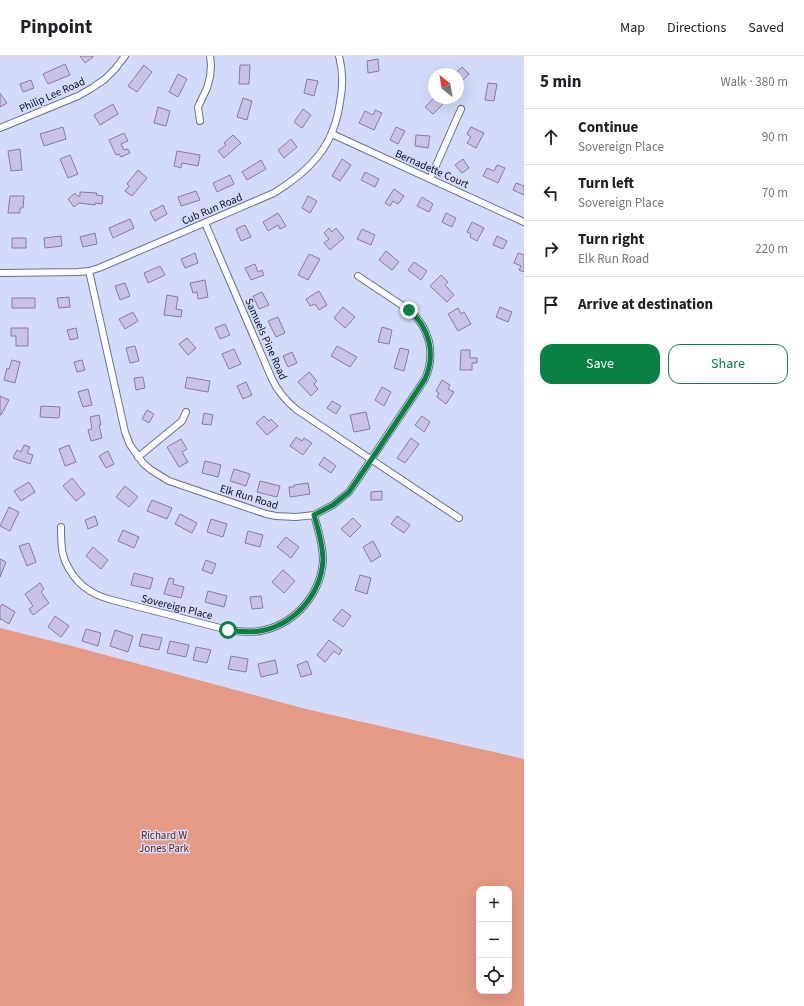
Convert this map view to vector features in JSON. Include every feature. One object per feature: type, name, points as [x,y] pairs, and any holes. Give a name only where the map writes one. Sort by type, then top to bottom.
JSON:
[{"type":"street","name":"Philip Lee Road","points":[[0,128],[78,96],[92,88],[105,79],[125,56]]},
{"type":"street","points":[[200,121],[198,107],[207,88],[210,77],[210,56]]},
{"type":"street","name":"Cub Run Road","points":[[0,273],[78,272],[99,268],[274,193],[290,184],[315,160],[329,141],[332,134],[342,93],[342,76],[339,56]]},
{"type":"street","points":[[430,179],[461,109]]},
{"type":"street","name":"Bernadette Court","points":[[332,134],[524,222]]},
{"type":"street","name":"Samuels Pine Road","points":[[205,223],[272,379],[280,393],[297,410],[459,518]]},
{"type":"street","name":"Elk Run Road","points":[[89,271],[123,428],[128,441],[138,457],[151,470],[169,481],[266,514],[286,518],[314,515],[333,505],[349,492],[425,379],[430,363],[430,346],[425,329],[414,314],[358,276]]},
{"type":"street","points":[[138,457],[182,421],[186,412]]},
{"type":"street","name":"Sovereign Place","points":[[61,527],[63,556],[69,570],[75,579],[91,592],[101,597],[228,630],[253,632],[271,628],[288,620],[301,610],[316,588],[323,558],[320,536],[314,515]]},
{"type":"green space","name":"Richard W Jones Park","points":[[0,628],[306,709],[524,759],[524,1006],[0,1006]]},
{"type":"building","points":[[80,56],[93,56],[93,57],[85,63]]},
{"type":"building","points":[[378,59],[379,71],[368,73],[367,61]]},
{"type":"building","points":[[65,64],[70,75],[48,84],[43,74]]},
{"type":"building","points":[[144,65],[152,72],[137,92],[128,86]]},
{"type":"building","points":[[240,65],[250,65],[249,84],[239,84]]},
{"type":"building","points":[[464,69],[469,74],[464,79]]},
{"type":"building","points":[[178,74],[187,79],[178,97],[169,92]]},
{"type":"building","points":[[307,79],[318,81],[314,96],[304,93]]},
{"type":"building","points":[[31,80],[34,88],[23,92],[20,84]]},
{"type":"building","points":[[488,83],[497,84],[494,101],[485,100]]},
{"type":"building","points":[[0,93],[7,103],[0,107]]},
{"type":"building","points":[[243,98],[252,101],[247,120],[237,117]]},
{"type":"building","points":[[113,104],[118,114],[100,125],[94,115]]},
{"type":"building","points":[[428,104],[443,104],[433,114],[425,107]]},
{"type":"building","points":[[158,107],[170,111],[166,126],[154,123]]},
{"type":"building","points":[[303,109],[311,115],[302,128],[294,122]]},
{"type":"building","points":[[375,110],[382,113],[374,130],[359,123],[365,111],[373,115]]},
{"type":"building","points":[[63,127],[66,139],[44,146],[40,134]]},
{"type":"building","points":[[396,127],[405,131],[398,144],[390,140]]},
{"type":"building","points":[[471,127],[484,133],[476,148],[467,143],[471,137],[467,134]]},
{"type":"building","points":[[124,133],[128,141],[121,144],[124,150],[128,149],[130,153],[121,157],[119,154],[116,155],[109,140]]},
{"type":"building","points":[[233,135],[241,143],[224,158],[218,151],[226,145],[224,143]]},
{"type":"building","points":[[416,135],[430,136],[428,148],[415,146]]},
{"type":"building","points":[[291,139],[297,147],[284,158],[278,150]]},
{"type":"building","points":[[20,149],[22,170],[11,171],[8,151]]},
{"type":"building","points":[[177,151],[200,155],[198,166],[182,163],[181,168],[174,166]]},
{"type":"building","points":[[70,155],[78,174],[68,178],[60,159]]},
{"type":"building","points":[[342,159],[351,165],[340,181],[332,176]]},
{"type":"building","points":[[463,159],[469,168],[462,173],[455,165]]},
{"type":"building","points":[[261,160],[266,169],[247,180],[242,172]]},
{"type":"building","points":[[497,165],[505,168],[498,183],[483,176],[487,168],[494,171]]},
{"type":"building","points":[[138,170],[147,178],[132,196],[125,191],[129,186],[127,184]]},
{"type":"building","points":[[365,172],[379,179],[375,187],[361,180]]},
{"type":"building","points":[[230,175],[234,184],[217,192],[213,183]]},
{"type":"building","points":[[516,183],[524,186],[524,195],[513,190]]},
{"type":"building","points":[[394,189],[404,196],[398,204],[393,201],[390,206],[385,203]]},
{"type":"building","points":[[196,191],[200,200],[181,206],[178,197]]},
{"type":"building","points":[[80,192],[97,193],[96,195],[103,196],[102,204],[95,203],[95,205],[79,203],[74,207],[68,199],[75,193],[77,196],[80,196]]},
{"type":"building","points":[[10,196],[24,196],[23,208],[20,208],[20,213],[8,213]]},
{"type":"building","points":[[308,196],[317,201],[310,213],[302,208]]},
{"type":"building","points":[[422,197],[433,204],[429,212],[417,206]]},
{"type":"building","points":[[163,205],[167,214],[155,221],[150,212]]},
{"type":"building","points":[[278,213],[286,226],[280,229],[278,225],[268,231],[263,222]]},
{"type":"building","points":[[446,213],[456,218],[452,227],[442,222]]},
{"type":"building","points":[[130,219],[134,228],[113,238],[109,228]]},
{"type":"building","points":[[472,222],[484,228],[477,241],[470,237],[471,234],[467,232]]},
{"type":"building","points":[[245,225],[251,237],[241,241],[236,229]]},
{"type":"building","points":[[329,228],[332,232],[336,228],[344,238],[330,250],[324,243],[329,239],[324,233]]},
{"type":"building","points":[[362,229],[375,235],[371,245],[357,239]]},
{"type":"building","points":[[95,233],[97,244],[83,247],[80,237]]},
{"type":"building","points":[[61,236],[62,246],[45,248],[44,238]]},
{"type":"building","points":[[497,236],[507,241],[503,249],[493,245]]},
{"type":"building","points":[[12,238],[26,238],[26,248],[12,248]]},
{"type":"building","points":[[386,251],[399,262],[392,270],[379,260]]},
{"type":"building","points":[[195,253],[198,263],[185,268],[181,259]]},
{"type":"building","points":[[518,253],[524,255],[524,272],[519,270],[521,266],[514,263]]},
{"type":"building","points":[[309,254],[320,259],[308,280],[298,275]]},
{"type":"building","points":[[414,262],[427,271],[421,280],[408,270]]},
{"type":"building","points":[[255,264],[258,272],[262,270],[264,275],[251,280],[245,268]]},
{"type":"building","points":[[160,266],[165,275],[148,283],[144,273]]},
{"type":"building","points":[[441,275],[448,282],[445,285],[454,295],[447,302],[430,286]]},
{"type":"building","points":[[205,280],[208,297],[198,299],[197,292],[193,293],[190,283]]},
{"type":"building","points":[[125,283],[130,296],[120,300],[115,286]]},
{"type":"building","points":[[319,291],[327,305],[319,310],[315,304],[310,306],[306,299]]},
{"type":"building","points":[[262,292],[269,305],[259,309],[253,296]]},
{"type":"building","points":[[167,295],[178,297],[176,309],[182,310],[181,317],[164,315]]},
{"type":"building","points":[[69,297],[70,307],[59,308],[57,298]]},
{"type":"building","points":[[12,298],[35,298],[35,308],[12,308]]},
{"type":"building","points":[[343,307],[355,317],[345,328],[334,318]]},
{"type":"building","points":[[500,307],[512,312],[508,322],[496,317]]},
{"type":"building","points":[[458,308],[461,314],[464,312],[471,324],[458,331],[448,314]]},
{"type":"building","points":[[133,312],[138,321],[125,329],[119,319]]},
{"type":"building","points":[[278,317],[285,333],[276,337],[268,321]]},
{"type":"building","points":[[225,324],[230,335],[220,339],[215,328]]},
{"type":"building","points":[[382,327],[392,330],[389,344],[378,342]]},
{"type":"building","points":[[11,328],[28,328],[28,346],[16,346],[16,336],[11,336]]},
{"type":"building","points":[[76,328],[78,338],[70,340],[67,330]]},
{"type":"building","points":[[187,338],[196,348],[188,355],[179,344]]},
{"type":"building","points":[[135,346],[139,361],[130,363],[126,348]]},
{"type":"building","points":[[337,346],[357,357],[350,367],[331,356]]},
{"type":"building","points":[[400,348],[409,350],[404,371],[394,368]]},
{"type":"building","points":[[234,349],[241,364],[229,369],[222,354]]},
{"type":"building","points":[[461,350],[470,350],[470,358],[477,358],[477,363],[472,363],[472,370],[460,370]]},
{"type":"building","points":[[292,352],[297,363],[288,367],[283,356]]},
{"type":"building","points":[[12,360],[20,362],[15,383],[4,380],[7,368],[9,369]]},
{"type":"building","points":[[82,360],[85,370],[77,372],[74,362]]},
{"type":"building","points":[[309,372],[317,381],[314,384],[318,389],[311,396],[298,382]]},
{"type":"building","points":[[143,377],[145,388],[136,390],[134,378]]},
{"type":"building","points":[[187,377],[210,381],[208,392],[185,388]]},
{"type":"building","points":[[442,380],[450,385],[448,389],[454,392],[446,404],[437,397],[439,393],[436,391]]},
{"type":"building","points":[[246,382],[252,395],[243,399],[237,386]]},
{"type":"building","points":[[382,387],[391,392],[384,406],[375,400]]},
{"type":"building","points":[[88,389],[92,405],[83,407],[78,392]]},
{"type":"building","points":[[0,396],[9,400],[1,415],[0,415]]},
{"type":"building","points":[[332,401],[341,406],[336,414],[327,408]]},
{"type":"building","points":[[41,406],[60,407],[59,418],[40,417]]},
{"type":"building","points":[[147,410],[154,414],[149,423],[142,419]]},
{"type":"building","points":[[366,412],[370,429],[354,432],[350,415]]},
{"type":"building","points":[[204,413],[213,415],[211,425],[202,424]]},
{"type":"building","points":[[99,415],[101,425],[99,425],[102,438],[91,441],[88,430],[92,429],[90,417]]},
{"type":"building","points":[[264,416],[269,421],[271,419],[278,426],[267,435],[256,423]]},
{"type":"building","points":[[422,416],[430,422],[424,432],[415,425]]},
{"type":"building","points":[[296,437],[302,441],[304,438],[312,443],[303,455],[290,446]]},
{"type":"building","points":[[411,438],[419,444],[405,463],[397,458]]},
{"type":"building","points":[[181,439],[187,449],[182,452],[188,462],[179,467],[167,447]]},
{"type":"building","points":[[24,445],[30,447],[27,453],[33,455],[30,464],[13,458],[17,450],[21,452]]},
{"type":"building","points":[[69,445],[76,462],[65,466],[59,449]]},
{"type":"building","points":[[108,451],[114,464],[106,468],[99,456]]},
{"type":"building","points":[[324,457],[336,466],[331,473],[319,465]]},
{"type":"building","points":[[205,461],[221,465],[218,477],[202,473]]},
{"type":"building","points":[[234,469],[250,474],[246,486],[230,481]]},
{"type":"building","points":[[72,478],[85,494],[76,501],[63,486]]},
{"type":"building","points":[[260,481],[280,486],[277,497],[257,492]]},
{"type":"building","points":[[29,482],[35,492],[21,501],[14,491]]},
{"type":"building","points":[[308,483],[310,494],[290,497],[289,487]]},
{"type":"building","points":[[125,486],[138,497],[129,507],[116,497]]},
{"type":"building","points":[[382,491],[382,500],[371,500],[371,492]]},
{"type":"building","points":[[152,500],[172,508],[167,519],[147,511]]},
{"type":"building","points":[[9,507],[19,512],[10,531],[0,526]]},
{"type":"building","points":[[180,514],[197,523],[192,533],[175,524]]},
{"type":"building","points":[[95,516],[98,525],[88,529],[85,520]]},
{"type":"building","points":[[397,516],[410,525],[404,533],[391,524]]},
{"type":"building","points":[[353,518],[361,526],[350,537],[341,529]]},
{"type":"building","points":[[211,519],[227,524],[223,537],[207,532]]},
{"type":"building","points":[[123,530],[139,537],[134,548],[118,541]]},
{"type":"building","points":[[248,531],[263,535],[260,547],[245,543]]},
{"type":"building","points":[[286,537],[299,547],[291,558],[277,547]]},
{"type":"building","points":[[373,541],[381,556],[371,562],[363,547]]},
{"type":"building","points":[[29,543],[36,562],[27,566],[19,546]]},
{"type":"building","points":[[93,547],[108,560],[101,569],[86,556]]},
{"type":"building","points":[[0,559],[6,562],[0,577]]},
{"type":"building","points":[[206,560],[216,564],[212,574],[202,570]]},
{"type":"building","points":[[283,570],[295,581],[284,593],[272,582]]},
{"type":"building","points":[[134,573],[153,578],[150,589],[131,585]]},
{"type":"building","points":[[360,575],[371,578],[367,594],[355,590]]},
{"type":"building","points":[[169,578],[174,579],[173,584],[184,587],[181,598],[164,594]]},
{"type":"building","points":[[40,583],[44,589],[41,592],[49,603],[33,615],[29,609],[33,606],[25,594]]},
{"type":"building","points":[[208,591],[227,596],[224,607],[205,602]]},
{"type":"building","points":[[261,596],[263,608],[252,609],[250,597]]},
{"type":"building","points":[[2,604],[15,612],[9,624],[1,619],[0,620],[0,607]]},
{"type":"building","points":[[342,609],[351,616],[343,627],[333,620]]},
{"type":"building","points":[[55,616],[69,626],[61,637],[48,627]]},
{"type":"building","points":[[86,629],[101,633],[98,646],[82,641]]},
{"type":"building","points":[[115,630],[133,636],[128,652],[110,646]]},
{"type":"building","points":[[142,634],[162,638],[159,650],[139,646]]},
{"type":"building","points":[[329,640],[342,650],[339,655],[334,651],[325,662],[317,655]]},
{"type":"building","points":[[170,641],[189,645],[186,657],[167,653]]},
{"type":"building","points":[[196,647],[211,650],[207,663],[193,660]]},
{"type":"building","points":[[231,656],[248,659],[246,672],[228,669]]},
{"type":"building","points":[[275,660],[278,673],[261,677],[258,664]]},
{"type":"building","points":[[307,661],[312,674],[301,677],[297,665]]},
{"type":"route","points":[[228,630],[253,632],[276,626],[295,616],[309,600],[316,588],[323,558],[322,545],[314,515],[333,505],[349,492],[427,374],[431,358],[429,340],[422,324],[409,310]]}]
